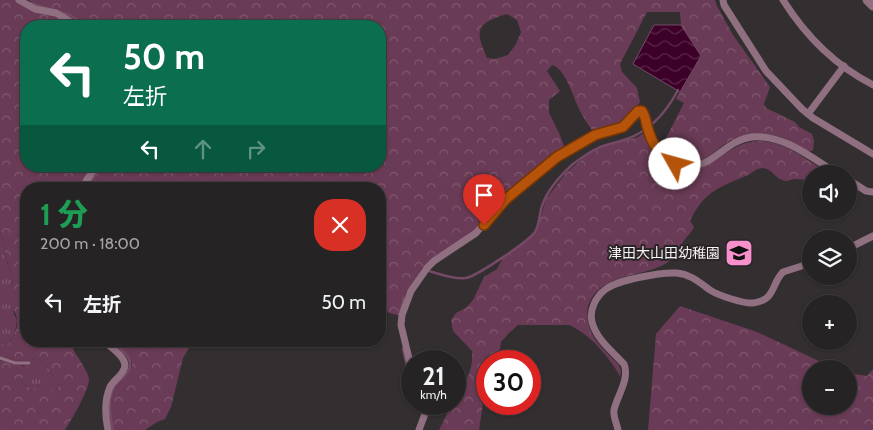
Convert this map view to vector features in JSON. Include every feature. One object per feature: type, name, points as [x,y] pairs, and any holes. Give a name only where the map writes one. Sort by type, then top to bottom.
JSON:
[{"type":"street","points":[[19,0],[35,9],[56,14],[67,20]]},
{"type":"street","points":[[723,0],[724,5],[766,71],[808,114],[873,154]]},
{"type":"street","points":[[783,0],[815,41],[844,66],[873,85]]},
{"type":"street","points":[[866,0],[873,6]]},
{"type":"street","points":[[808,114],[844,66]]},
{"type":"street","points":[[407,350],[401,325],[402,315],[411,291],[427,268],[434,261],[476,233],[506,199],[566,150],[595,135],[623,127],[638,111],[642,111],[644,114],[649,135],[659,154],[665,159],[686,166],[707,162],[731,144],[751,137],[783,141],[823,165]]},
{"type":"street","points":[[857,185],[866,191],[873,192]]},
{"type":"street","points":[[857,244],[873,236]]},
{"type":"street","points":[[618,430],[614,411],[626,376],[626,369],[624,364],[598,335],[592,321],[593,306],[604,290],[610,286],[655,274],[677,273],[693,277],[711,291],[754,303],[765,300],[772,294],[783,272],[802,266]]},
{"type":"street","points":[[108,430],[106,418],[107,398],[111,385],[124,370],[125,366],[123,360],[111,347]]},
{"type":"street","points":[[419,430],[425,415]]},
{"type":"lane","points":[[0,358],[15,363],[29,363]]},
{"type":"green space","points":[[0,0],[17,0],[64,20],[20,20],[20,172],[90,172],[84,182],[20,182],[20,347],[74,347],[73,349],[89,380],[83,398],[65,430],[0,430],[0,360],[28,367],[27,374],[20,381],[25,386],[54,393],[59,386],[50,371],[36,358],[29,361],[0,356],[0,342],[4,344],[9,343],[17,323],[13,307],[12,277],[0,232]]},
{"type":"green space","points":[[28,0],[715,0],[733,35],[770,87],[764,104],[766,108],[795,122],[799,127],[812,134],[814,141],[813,150],[809,152],[788,140],[770,134],[759,134],[735,139],[696,162],[679,162],[669,156],[661,148],[684,103],[676,99],[701,56],[681,25],[680,12],[647,12],[620,64],[622,72],[637,88],[640,102],[622,125],[594,133],[581,112],[565,78],[552,65],[547,71],[560,91],[549,100],[549,113],[565,149],[482,225],[422,268],[406,293],[398,315],[386,311],[386,182],[92,182],[98,172],[386,172],[386,20],[80,20],[66,12]],"holes":[[[507,14],[517,20],[521,32],[516,44],[508,55],[495,59],[487,58],[480,40],[481,28],[484,24]]]},
{"type":"green space","points":[[645,132],[649,142],[661,158],[677,168],[686,170],[707,165],[737,146],[759,141],[776,144],[792,150],[816,165],[802,165],[802,180],[785,181],[762,168],[714,191],[707,196],[695,211],[690,221],[694,227],[693,229],[667,263],[610,282],[593,296],[587,313],[591,333],[619,365],[620,376],[610,361],[591,340],[569,325],[518,325],[501,342],[500,350],[476,350],[476,415],[481,415],[479,430],[439,430],[446,415],[466,415],[466,380],[472,360],[472,351],[453,331],[451,320],[456,313],[466,308],[473,300],[484,277],[497,269],[503,258],[536,233],[546,199],[566,173],[586,156],[604,146],[638,137]]},
{"type":"green space","points":[[0,232],[5,246],[5,257],[11,273],[14,314],[17,320],[15,333],[9,343],[4,344],[0,342]]},
{"type":"green space","points":[[680,306],[757,332],[817,360],[802,360],[802,415],[857,415],[857,374],[867,376],[873,369],[873,430],[648,430],[656,334]]},
{"type":"green space","points":[[120,347],[189,347],[183,358],[171,407],[165,419],[145,430],[114,430],[111,414],[112,396],[117,386],[130,370],[132,363]]},
{"type":"green space","points":[[0,356],[29,361],[36,358],[50,371],[59,386],[54,394],[25,386],[20,381],[27,374],[24,365],[0,360]]},
{"type":"water","points":[[654,25],[681,25],[701,56],[680,92],[633,64]]},
{"type":"waterway","points":[[31,3],[66,14],[78,20]]},
{"type":"waterway","points":[[429,271],[452,277],[466,278],[481,271],[513,250],[535,232],[547,194],[568,168],[597,148],[624,140],[649,127],[662,114],[678,90]]},
{"type":"waterway","points":[[91,182],[97,172]]},
{"type":"waterway","points":[[399,314],[404,300]]},
{"type":"waterway","points":[[113,430],[110,398],[115,386],[130,369],[129,360],[120,347]]},
{"type":"place","name":"津田大山田幼稚園","points":[[739,253]]},
{"type":"route","points":[[484,225],[506,199],[566,150],[595,135],[623,127],[638,111],[642,111],[644,114],[649,135],[659,154],[675,164]]}]
